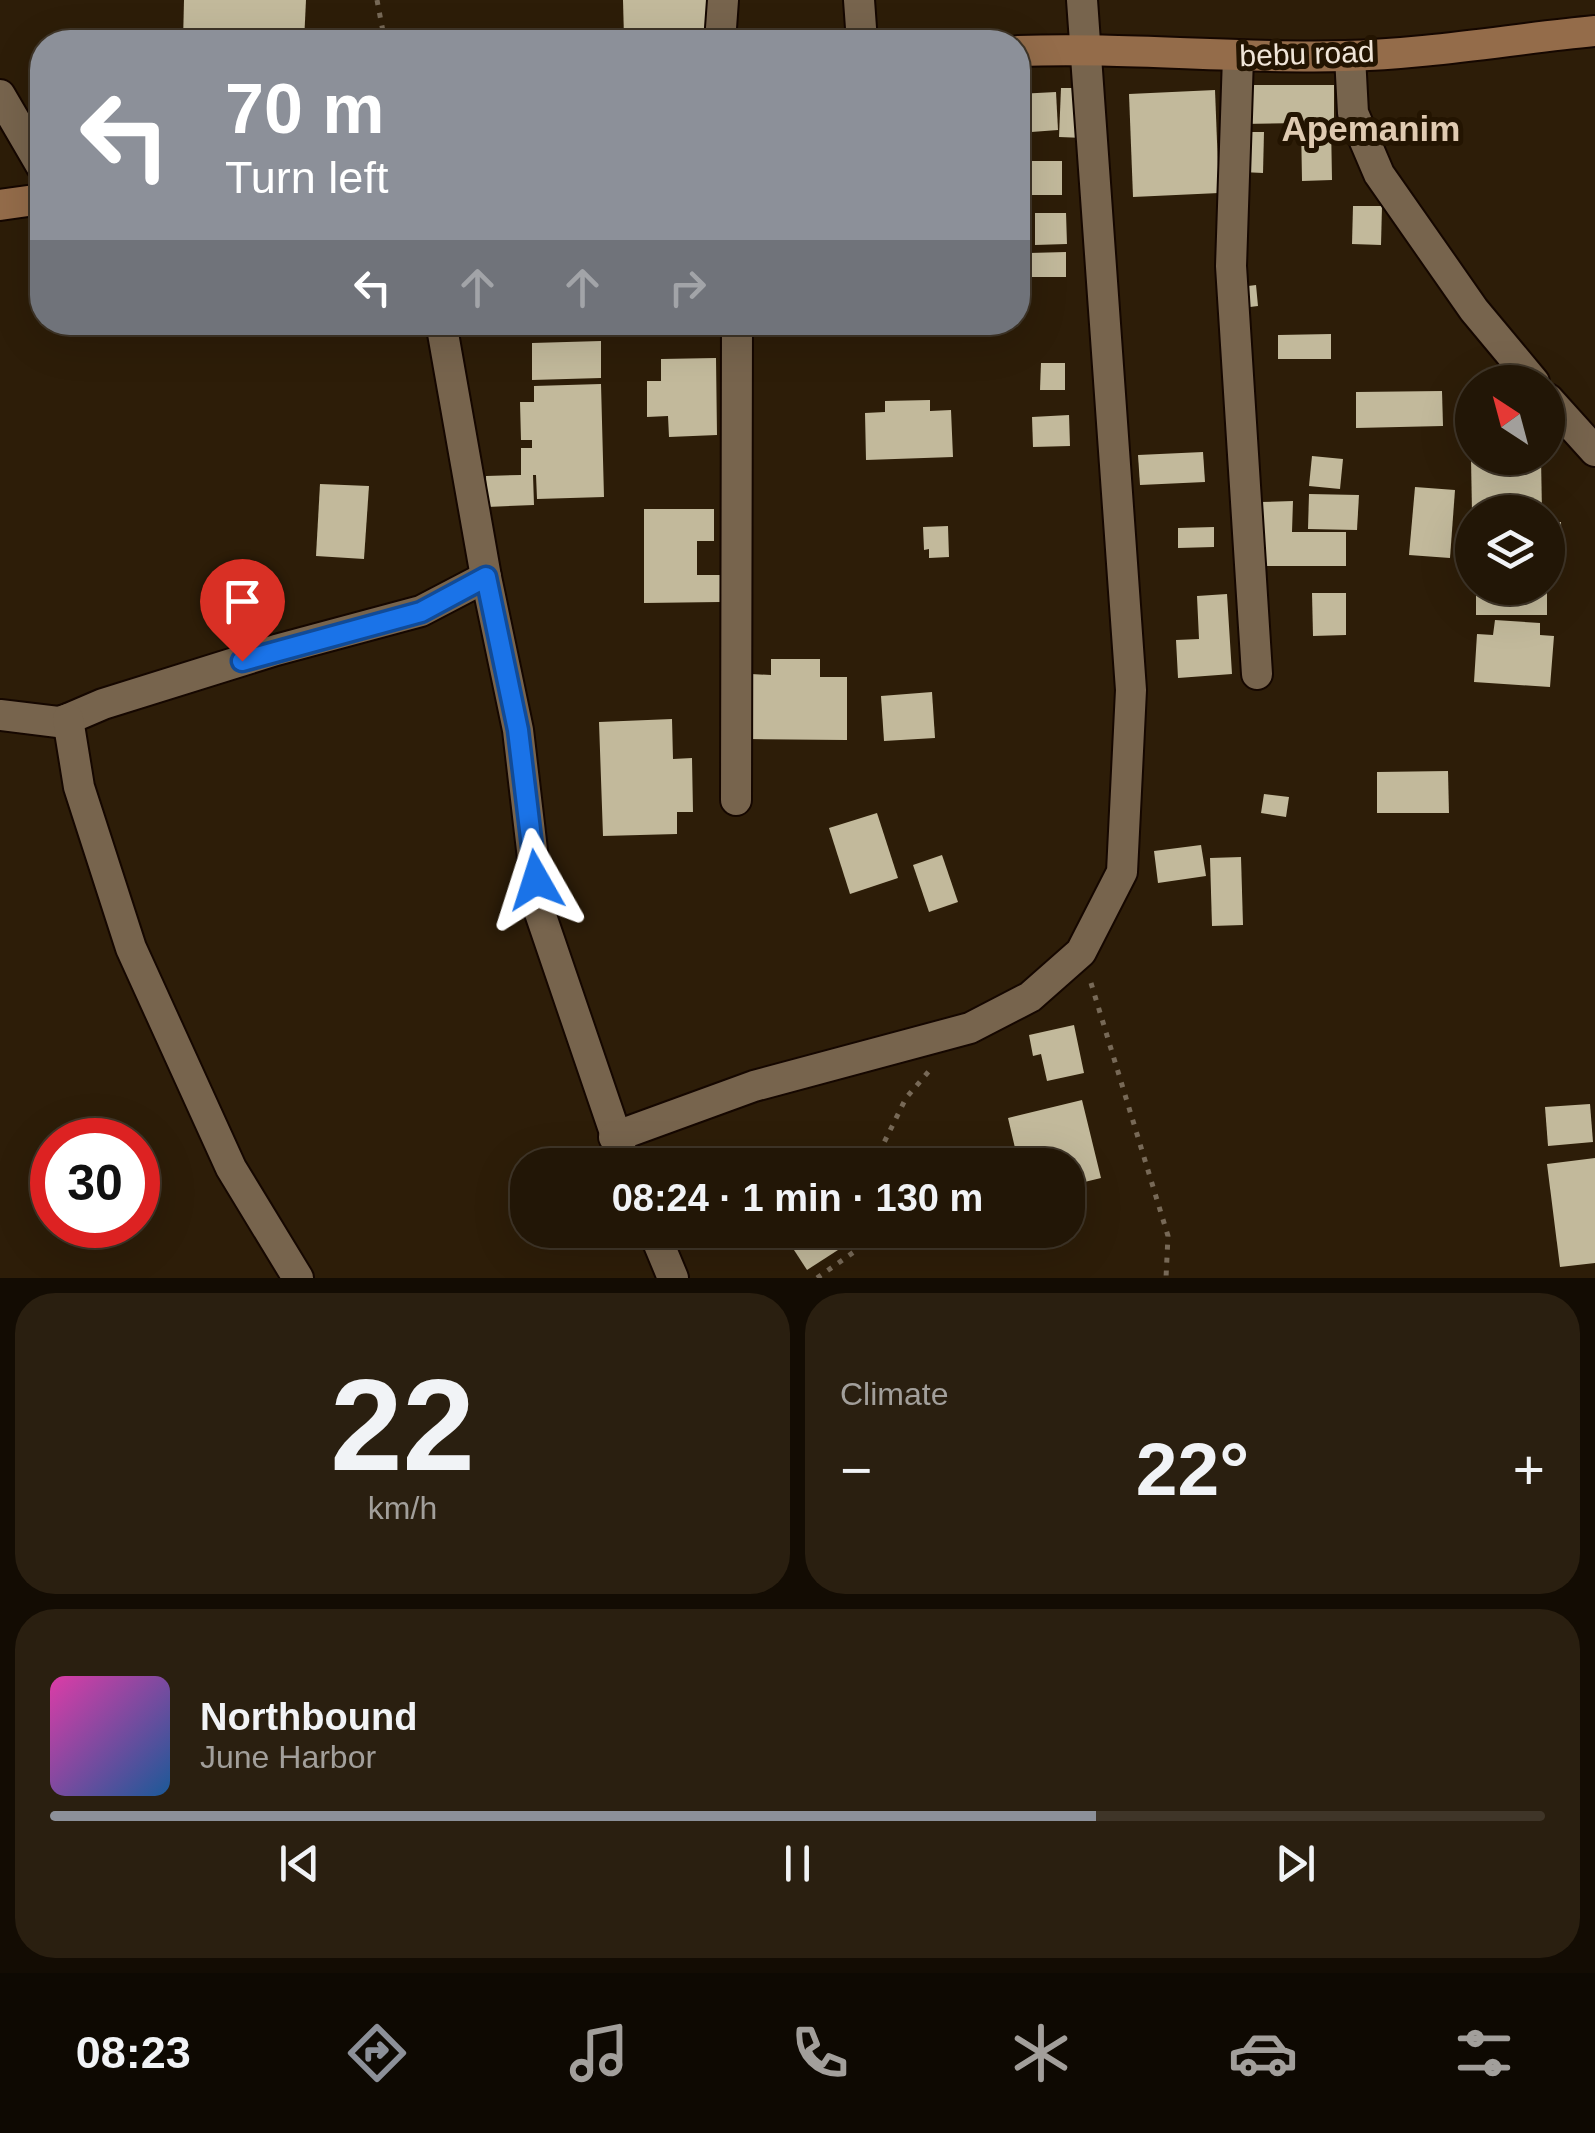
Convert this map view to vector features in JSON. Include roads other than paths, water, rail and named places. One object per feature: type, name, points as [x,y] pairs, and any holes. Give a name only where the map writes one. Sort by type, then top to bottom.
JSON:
[{"type":"street","points":[[721,30],[723,0]]},
{"type":"street","points":[[860,0],[861,30]]},
{"type":"street","points":[[626,1148],[754,1086],[970,1028],[1030,996],[1081,952],[1122,872],[1131,690],[1082,0]]},
{"type":"street","name":"bebu road","points":[[1030,50],[1085,48],[1238,57],[1350,56],[1595,31]]},
{"type":"street","points":[[1350,56],[1353,113],[1379,174],[1474,310],[1520,365]]},
{"type":"street","points":[[1238,57],[1231,266],[1257,674]]},
{"type":"street","points":[[0,95],[30,146]]},
{"type":"street","points":[[0,206],[30,201]]},
{"type":"street","points":[[443,335],[486,577],[518,730],[539,910],[619,1148]]},
{"type":"street","points":[[736,800],[737,335]]},
{"type":"street","points":[[1565,417],[1595,450]]},
{"type":"street","points":[[0,715],[58,722],[276,650],[421,612],[486,577]]},
{"type":"street","points":[[68,719],[79,788],[131,948],[231,1168],[298,1278]]},
{"type":"street","points":[[661,1248],[674,1278]]},
{"type":"district","name":"Apemanim","points":[[1371,129]]}]
